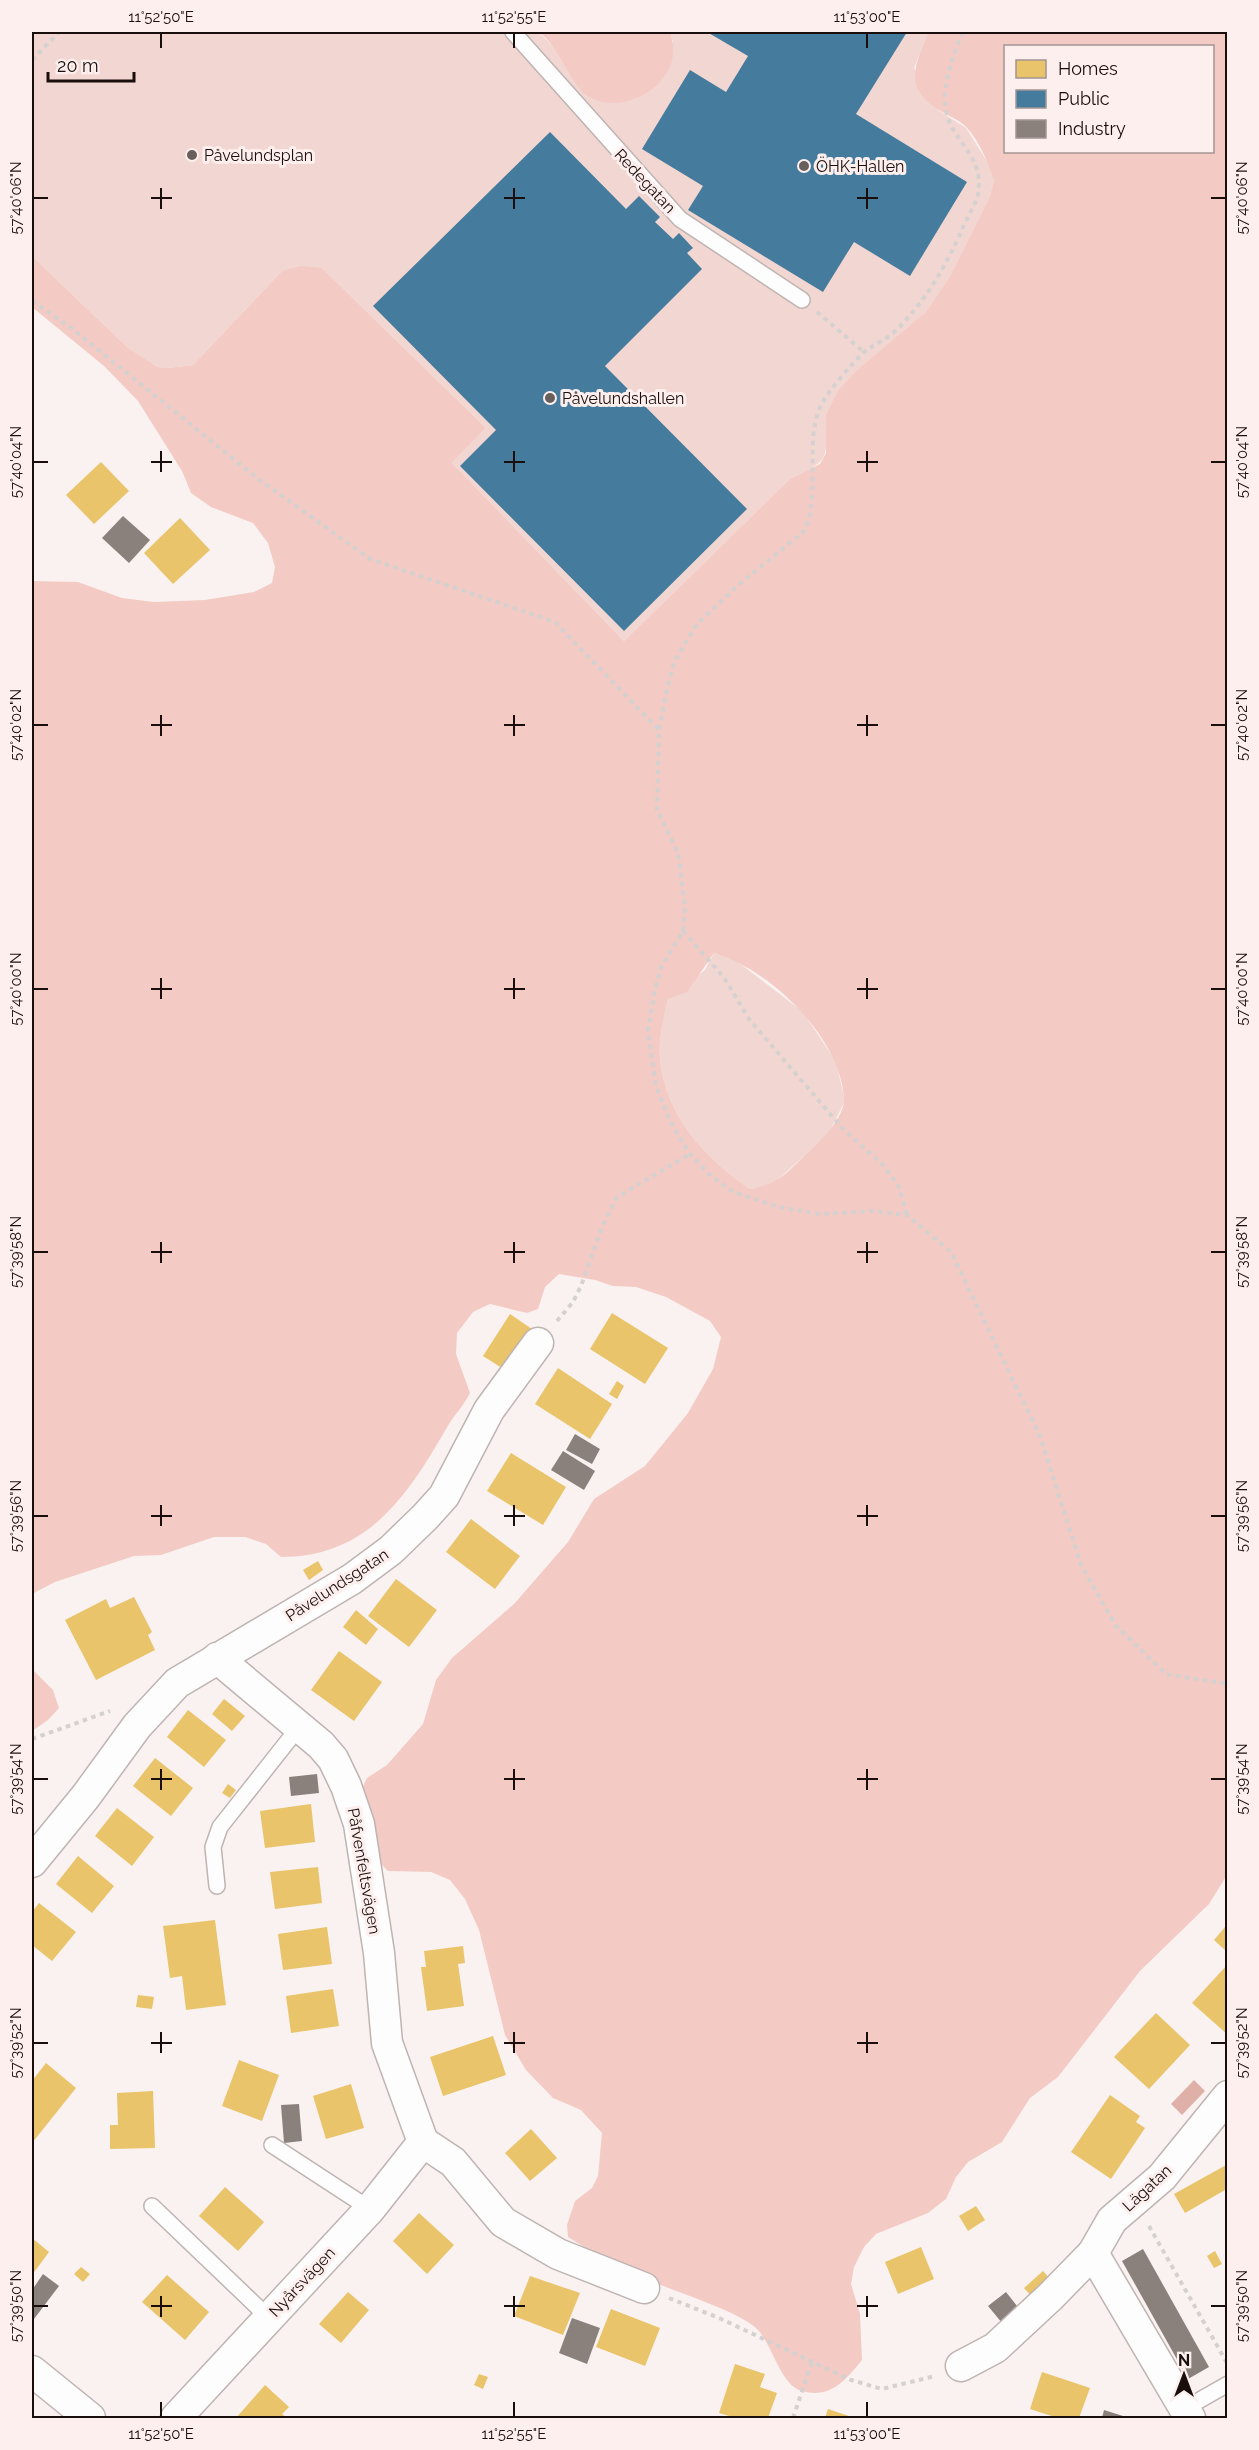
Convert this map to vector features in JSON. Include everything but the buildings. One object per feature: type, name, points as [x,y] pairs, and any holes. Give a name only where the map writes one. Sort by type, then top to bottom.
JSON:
[{"type":"street","name":"Påvelundsgatan","points":[[217,1658],[352,1579],[408,1534],[444,1496],[489,1410],[538,1343]]},
{"type":"street","name":"Påfvenfeltsvägen","points":[[217,1658],[321,1745],[333,1759],[353,1805],[379,1953],[387,2043],[423,2142]]},
{"type":"street","points":[[32,1862],[148,1712],[177,1683],[217,1658]]},
{"type":"street","name":"Lägatan","points":[[961,2366],[995,2348],[1093,2253],[1112,2220],[1162,2177],[1227,2096]]},
{"type":"street","points":[[423,2142],[453,2162],[503,2222],[558,2254],[644,2288]]},
{"type":"street","name":"Nyårsvägen","points":[[176,2418],[370,2209],[423,2142]]},
{"type":"street","points":[[1093,2253],[1187,2414]]},
{"type":"street","points":[[32,2371],[90,2418]]},
{"type":"lane","name":"Redegatan","points":[[513,32],[680,219],[802,300]]},
{"type":"lane","points":[[217,1886],[213,1847],[220,1827],[299,1727]]},
{"type":"lane","points":[[272,2145],[370,2209]]},
{"type":"lane","points":[[152,2206],[269,2318]]},
{"type":"lane","points":[[1187,2414],[1227,2384]]},
{"type":"path","points":[[33,57],[59,32]]},
{"type":"path","points":[[907,1215],[873,1211],[819,1214],[779,1207],[733,1192],[710,1175],[690,1154],[671,1123],[656,1086],[648,1031],[661,967],[683,931],[683,876],[678,853],[657,810],[659,731],[674,662],[684,642],[709,610],[791,543],[810,521],[813,450],[821,406],[864,352],[892,335],[919,306],[949,260],[977,197],[980,181],[977,166],[946,113],[945,93],[948,74],[962,32]]},
{"type":"path","points":[[802,300],[834,324],[864,352]]},
{"type":"path","points":[[32,301],[70,327],[257,478],[370,559],[555,622],[659,731]]},
{"type":"path","points":[[683,931],[725,979],[756,1027],[844,1130],[882,1164],[898,1185],[907,1215],[951,1252],[1040,1436],[1081,1565],[1116,1626],[1166,1674],[1227,1684]]},
{"type":"path","points":[[538,1343],[573,1302],[610,1208],[617,1197],[690,1154]]},
{"type":"path","points":[[1134,2199],[1227,2365]]},
{"type":"path","points":[[644,2288],[719,2318],[851,2380],[882,2389],[942,2374],[961,2366]]},
{"type":"path","points":[[793,2418],[813,2362]]},
{"type":"shaded area","points":[[32,32],[539,32],[559,53],[575,79],[673,42],[670,32],[928,32],[914,68],[938,110],[966,128],[990,166],[994,181],[989,198],[950,276],[925,313],[826,415],[826,450],[820,462],[790,479],[624,641],[452,463],[486,428],[322,268],[282,271],[193,365],[168,368],[158,367],[127,347],[32,256]]},
{"type":"shaded area","points":[[539,32],[670,32],[673,46],[671,65],[659,83],[644,95],[625,102],[595,100],[586,95],[575,83],[553,47]]},
{"type":"shaded area","points":[[928,32],[1227,32],[1227,1875],[1209,1904],[1140,1971],[1058,2077],[1030,2098],[1002,2142],[968,2162],[956,2177],[946,2199],[928,2213],[876,2234],[864,2247],[854,2267],[851,2284],[860,2314],[862,2360],[836,2386],[829,2390],[812,2393],[794,2387],[788,2381],[762,2335],[749,2323],[727,2311],[653,2282],[603,2258],[568,2237],[567,2225],[575,2201],[592,2188],[598,2176],[602,2133],[581,2110],[553,2098],[526,2070],[505,2035],[479,1930],[465,1899],[450,1880],[431,1872],[388,1871],[376,1859],[361,1791],[367,1778],[387,1765],[423,1724],[436,1680],[452,1658],[514,1604],[568,1542],[594,1499],[645,1466],[688,1413],[713,1369],[721,1337],[710,1321],[666,1297],[636,1287],[613,1286],[595,1280],[559,1274],[545,1287],[538,1309],[527,1313],[490,1304],[473,1312],[457,1333],[456,1354],[470,1393],[402,1496],[363,1533],[339,1546],[312,1554],[281,1557],[266,1544],[245,1537],[214,1537],[161,1555],[134,1556],[55,1582],[32,1594],[32,581],[78,582],[122,598],[154,602],[205,600],[254,592],[272,583],[275,567],[268,543],[253,523],[211,507],[191,493],[182,471],[138,401],[104,366],[32,307],[32,256],[127,347],[158,367],[168,368],[193,365],[282,271],[301,266],[322,268],[486,428],[452,463],[624,641],[790,479],[820,464],[826,453],[826,415],[838,391],[856,371],[925,313],[950,276],[989,198],[994,181],[982,151],[969,130],[925,100],[919,91],[915,73]],"holes":[[[714,953],[736,961],[779,990],[816,1030],[840,1076],[844,1099],[836,1121],[818,1143],[793,1167],[775,1181],[750,1189],[718,1164],[690,1134],[670,1099],[660,1059],[663,1021],[668,999],[687,992]]]},
{"type":"shaded area","points":[[714,953],[734,959],[803,1012],[836,1062],[845,1101],[828,1134],[772,1185],[750,1189],[703,1150],[679,1117],[664,1080],[660,1045],[668,999],[705,970]]},
{"type":"shaded area","points":[[32,1669],[53,1690],[59,1708],[48,1720],[32,1731]]},
{"type":"shaded area","points":[[1194,2080],[1205,2091],[1182,2115],[1171,2104]]},
{"type":"place","name":"Påvelundsplan","points":[[192,155]]},
{"type":"place","name":"ÖHK-Hallen","points":[[804,166]]},
{"type":"place","name":"Påvelundshallen","points":[[550,398]]}]
